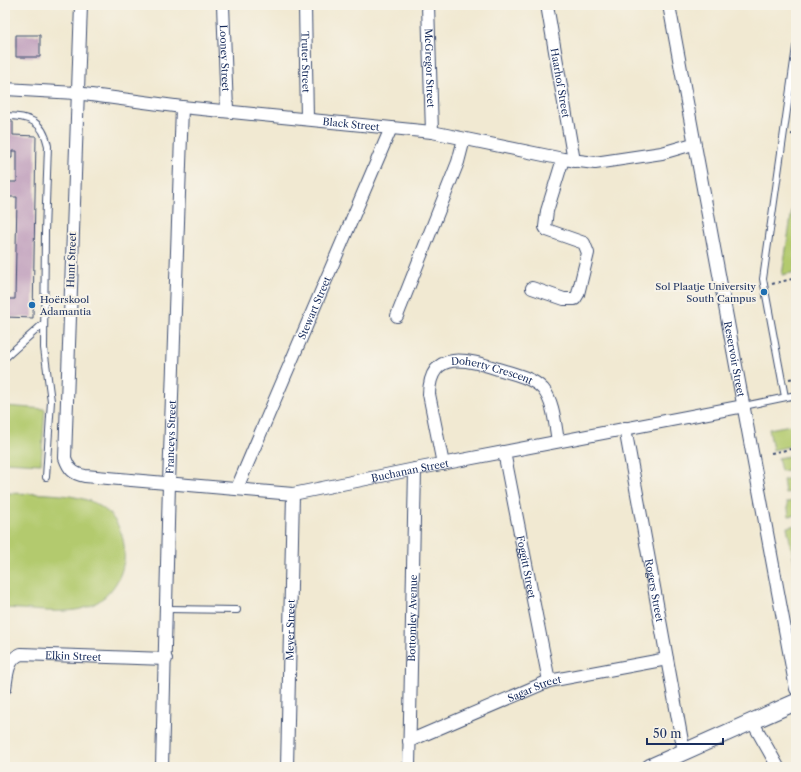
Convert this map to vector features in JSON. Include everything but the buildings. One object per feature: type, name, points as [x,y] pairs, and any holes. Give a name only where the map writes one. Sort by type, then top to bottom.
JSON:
[{"type":"street","name":"Hunt Street","points":[[73,472],[65,458],[76,93],[81,5]]},
{"type":"street","name":"Looney Street","points":[[224,5],[227,110]]},
{"type":"street","name":"Truter Street","points":[[305,5],[308,118]]},
{"type":"street","name":"McGregor Street","points":[[428,5],[432,132]]},
{"type":"street","name":"Haarhof Street","points":[[546,5],[569,160]]},
{"type":"street","name":"Reservoir Street","points":[[669,5],[796,689]]},
{"type":"street","name":"Black Street","points":[[5,89],[76,93],[182,107],[308,118],[432,132],[569,160],[609,162],[662,153],[694,144]]},
{"type":"street","name":"Franceys Street","points":[[162,767],[166,659],[169,483],[182,107]]},
{"type":"street","name":"Stewart Street","points":[[237,488],[391,128]]},
{"type":"street","points":[[397,316],[458,162],[464,139]]},
{"type":"street","points":[[532,288],[564,299],[575,299],[578,294],[588,253],[584,243],[547,230],[545,227],[547,211],[569,160]]},
{"type":"street","name":"Doherty Crescent","points":[[443,464],[429,394],[429,384],[436,369],[447,362],[459,359],[511,373],[542,388],[548,396],[558,442]]},
{"type":"street","name":"Buchanan Street","points":[[73,472],[85,476],[293,494],[744,406]]},
{"type":"street","name":"Rogers Street","points":[[625,428],[684,752]]},
{"type":"street","name":"Foggitt Street","points":[[504,452],[549,681]]},
{"type":"street","name":"Bottomley Avenue","points":[[409,767],[415,469]]},
{"type":"street","name":"Meyer Street","points":[[287,767],[293,494]]},
{"type":"street","name":"Elkin Street","points":[[5,688],[11,662],[15,656],[21,654],[166,659]]},
{"type":"street","name":"Sagar Street","points":[[409,741],[549,681],[667,660]]},
{"type":"street","points":[[650,767],[796,702]]},
{"type":"street","points":[[752,721],[778,767]]},
{"type":"lane","points":[[785,397],[763,279],[796,47]]},
{"type":"lane","points":[[5,116],[18,116],[31,120],[37,124],[46,135],[48,146],[44,232],[44,348],[51,401],[46,477]]},
{"type":"lane","points":[[5,358],[44,323]]},
{"type":"lane","points":[[744,406],[796,395]]},
{"type":"lane","points":[[167,609],[237,610]]},
{"type":"path","points":[[764,286],[796,278]]},
{"type":"path","points":[[771,453],[796,448]]},
{"type":"green space","points":[[796,185],[796,272],[782,275]]},
{"type":"green space","points":[[5,406],[45,409],[41,464],[5,462]]},
{"type":"green space","points":[[796,424],[796,445],[773,450],[769,429]]},
{"type":"green space","points":[[796,455],[796,469],[781,471],[778,458]]},
{"type":"green space","points":[[796,477],[796,491],[785,493],[783,480]]},
{"type":"green space","points":[[5,493],[70,496],[90,501],[105,510],[116,523],[123,537],[124,553],[122,569],[116,584],[105,597],[90,606],[71,611],[5,608]]},
{"type":"green space","points":[[796,501],[796,515],[789,516],[787,502]]},
{"type":"green space","points":[[796,525],[796,571],[787,527]]},
{"type":"place","name":"Sol Plaatje University South Campus","points":[[764,292]]},
{"type":"place","name":"Hoërskool Adamantia","points":[[32,305]]}]
